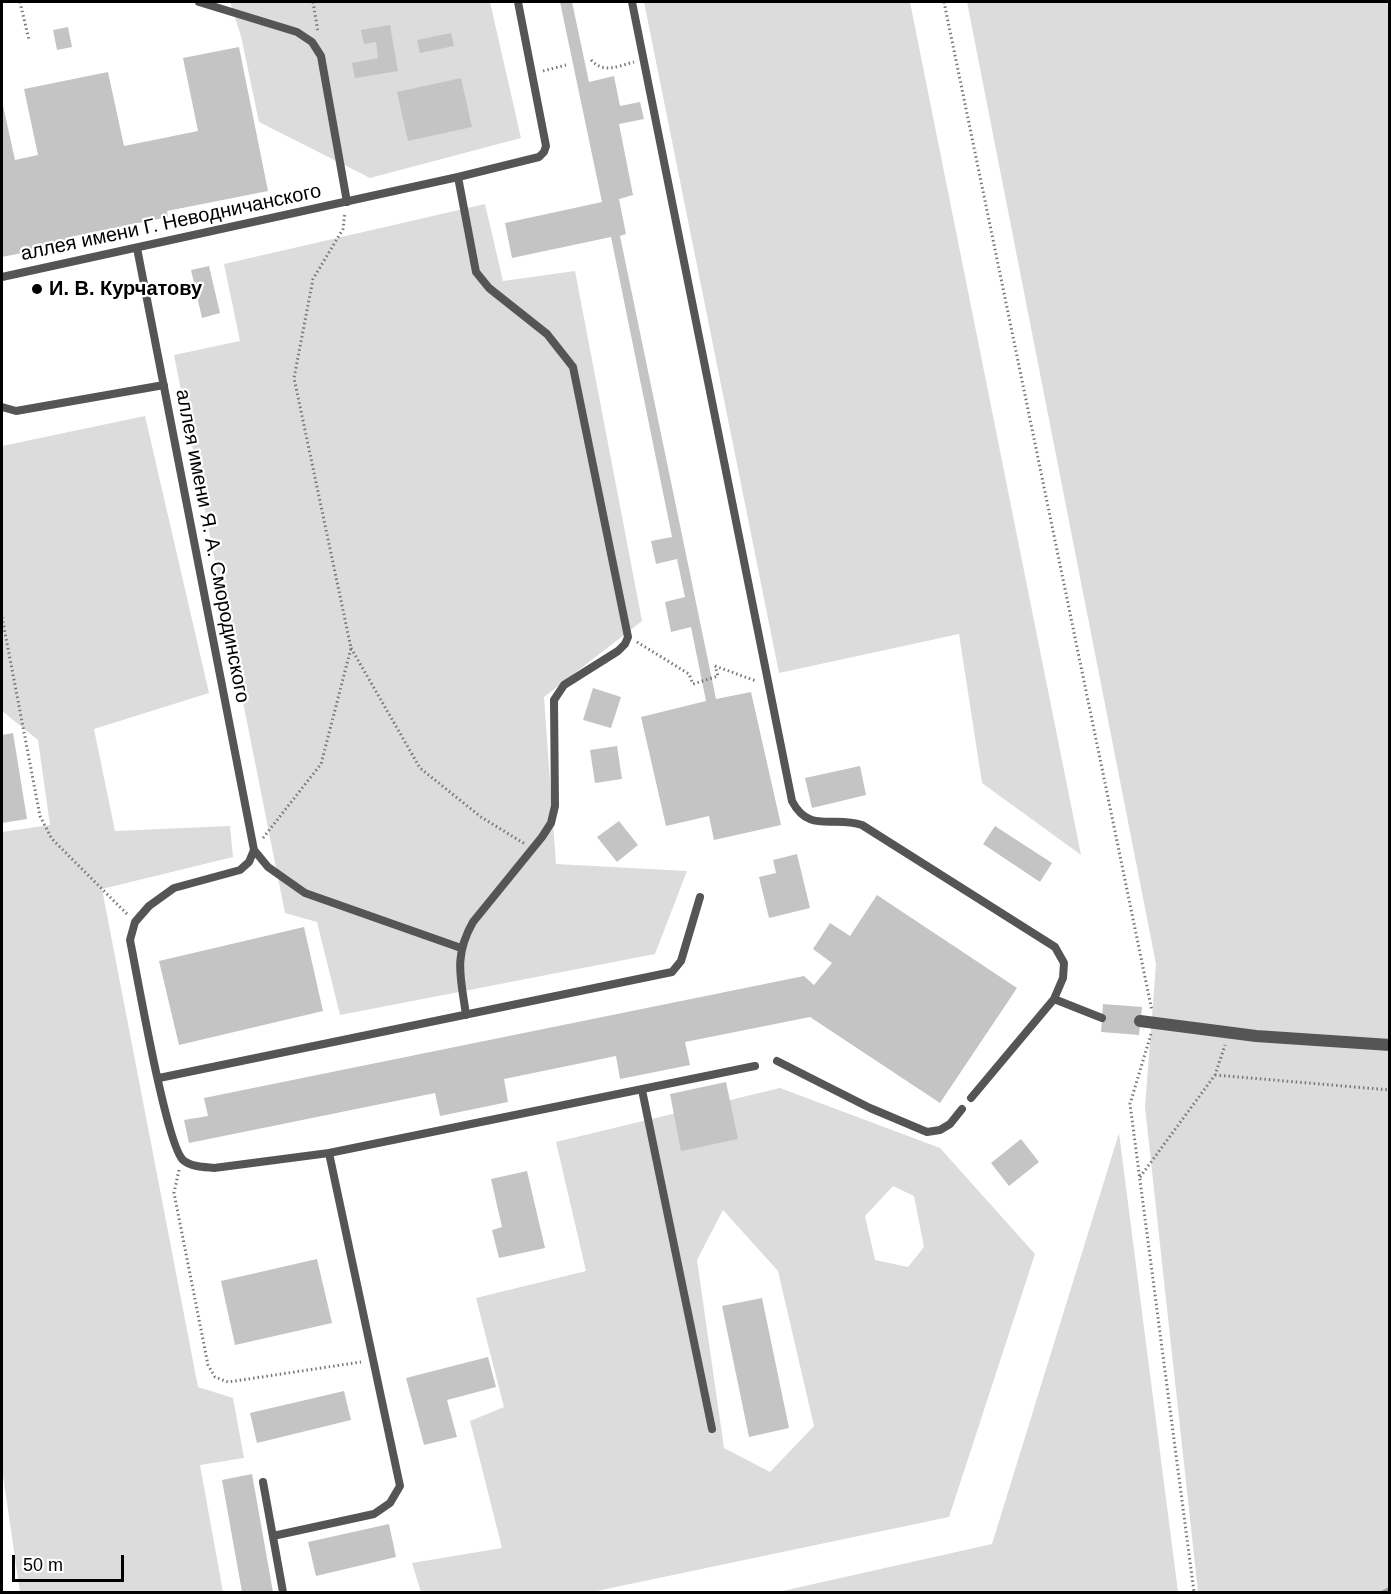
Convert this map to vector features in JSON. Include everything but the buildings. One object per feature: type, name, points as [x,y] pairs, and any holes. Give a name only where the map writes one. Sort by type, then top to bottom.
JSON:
[{"type":"street","points":[[1140,1021],[1229,1032],[1389,1045]]},
{"type":"lane","points":[[199,2],[297,32],[312,42],[321,56],[347,201]]},
{"type":"lane","points":[[518,2],[532,74]]},
{"type":"lane","points":[[632,2],[792,801],[798,813],[808,819],[850,821],[862,825],[1055,947],[1064,963],[1063,978],[1054,999],[971,1098]]},
{"type":"lane","name":"аллея имени Г. Неводничанского","points":[[2,277],[458,177],[539,157],[546,146],[532,74]]},
{"type":"lane","points":[[458,177],[476,272],[489,288],[547,334],[573,367],[628,637],[618,651],[564,685],[554,700],[555,806],[551,823],[533,849],[473,922],[461,948],[459,967],[466,1015]]},
{"type":"lane","name":"аллея имени Я. А. Смородинского","points":[[137,248],[254,850]]},
{"type":"lane","points":[[2,407],[16,411],[164,385]]},
{"type":"lane","points":[[461,948],[306,893],[268,867],[254,850],[249,862],[240,870],[174,888],[149,906],[135,922],[130,940],[169,1128],[182,1159],[194,1166],[214,1168],[328,1153],[755,1066]]},
{"type":"lane","points":[[159,1078],[672,972],[681,961],[700,897]]},
{"type":"lane","points":[[1054,999],[1102,1018]]},
{"type":"lane","points":[[777,1061],[870,1108],[927,1132],[940,1130],[950,1124],[962,1109]]},
{"type":"lane","points":[[642,1090],[712,1429]]},
{"type":"lane","points":[[273,1536],[374,1514],[390,1503],[400,1486],[328,1153]]},
{"type":"lane","points":[[263,1482],[283,1593]]},
{"type":"path","points":[[20,2],[29,40]]},
{"type":"path","points":[[313,2],[321,56]]},
{"type":"path","points":[[944,2],[1155,1022],[1130,1104],[1194,1593]]},
{"type":"path","points":[[591,60],[598,67],[607,68],[644,60]]},
{"type":"path","points":[[532,74],[566,65]]},
{"type":"path","points":[[347,201],[343,229],[313,279],[294,378],[351,648],[420,768],[481,817],[533,849]]},
{"type":"path","points":[[2,617],[40,816],[52,839],[135,922]]},
{"type":"path","points":[[628,637],[690,674],[693,684],[718,676],[715,666],[770,686]]},
{"type":"path","points":[[254,850],[321,764],[351,648]]},
{"type":"path","points":[[1139,1179],[1215,1076],[1229,1032]]},
{"type":"path","points":[[1215,1076],[1389,1090]]},
{"type":"path","points":[[182,1159],[174,1193],[207,1365],[215,1377],[228,1382],[373,1360]]},
{"type":"shaded area","points":[[230,2],[490,2],[521,138],[370,178],[259,122],[241,36]]},
{"type":"shaded area","points":[[644,2],[910,2],[1081,855],[982,783],[959,634],[779,673]]},
{"type":"shaded area","points":[[967,2],[1389,2],[1389,1592],[1198,1592],[1145,1107],[1156,964]]},
{"type":"shaded area","points":[[485,204],[503,281],[575,271],[642,621],[544,697],[556,864],[687,871],[655,954],[340,1015],[317,922],[285,913],[174,355],[240,341],[224,264]]},
{"type":"shaded area","points":[[145,416],[209,693],[94,729],[115,831],[230,826],[233,857],[102,889],[198,1387],[233,1398],[244,1458],[200,1465],[223,1592],[20,1592],[2,1469],[2,832],[50,825],[38,740],[2,711],[2,446]]},
{"type":"shaded area","points":[[780,1088],[940,1148],[1035,1254],[949,1517],[592,1592],[421,1592],[412,1563],[502,1548],[470,1421],[504,1407],[476,1298],[586,1271],[556,1142]],"holes":[[[893,1186],[914,1196],[924,1247],[908,1267],[875,1260],[865,1216]],[[723,1210],[778,1271],[814,1426],[770,1472],[724,1448],[697,1260]]]},
{"type":"shaded area","points":[[1119,1133],[1178,1592],[778,1592],[992,1544]]},
{"type":"waterway","points":[[1384,1592],[1390,1589]]},
{"type":"place","name":"И. В. Курчатову","points":[[37,289]]}]
